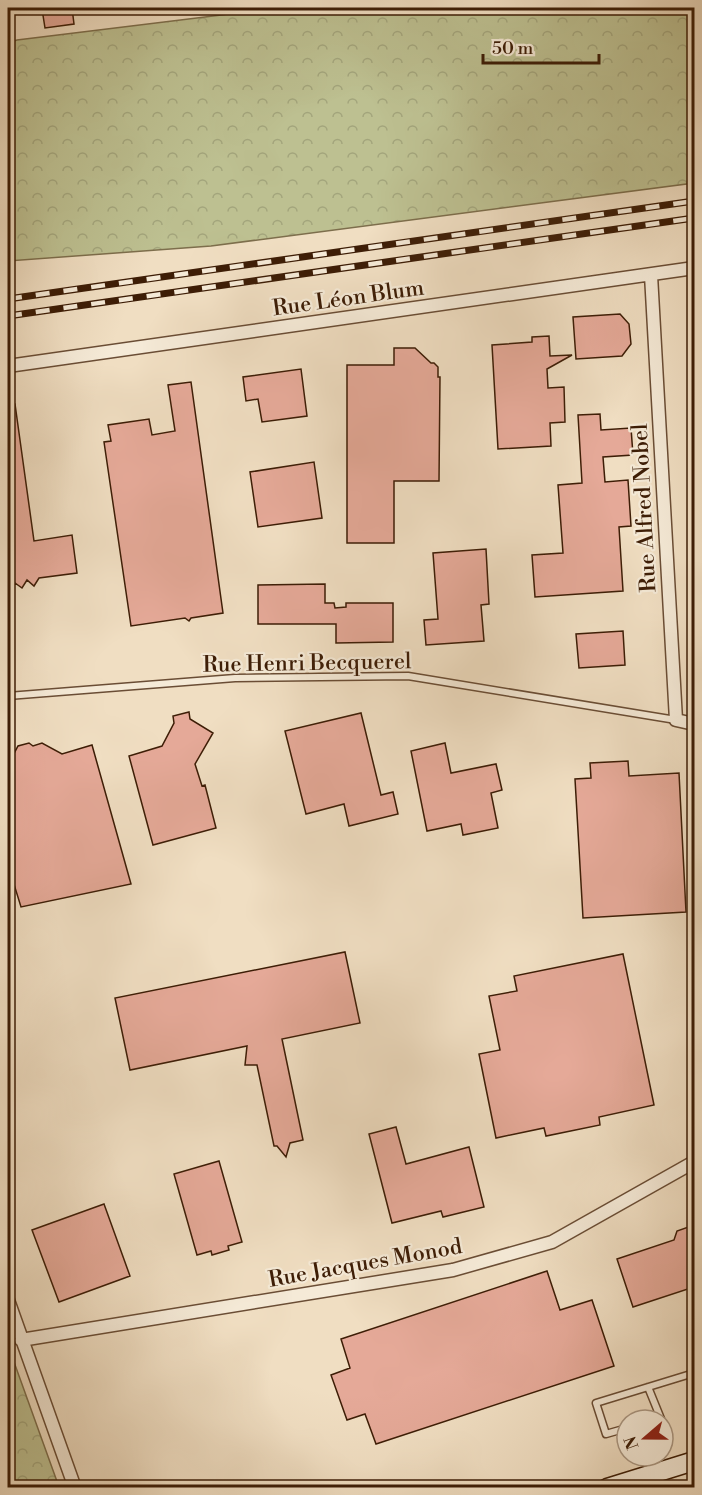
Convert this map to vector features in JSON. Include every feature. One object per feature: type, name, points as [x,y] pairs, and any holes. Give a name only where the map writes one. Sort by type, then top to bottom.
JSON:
[{"type":"main road","points":[[607,1488],[694,1461]]},
{"type":"street","name":"Rue Léon Blum","points":[[8,366],[694,268]]},
{"type":"street","name":"Rue Alfred Nobel","points":[[651,274],[676,720]]},
{"type":"street","points":[[676,720],[694,724]]},
{"type":"street","name":"Rue Jacques Monod","points":[[21,1340],[453,1270],[552,1242],[694,1162]]},
{"type":"street","points":[[8,1300],[75,1488]]},
{"type":"lane","name":"Rue Henri Becquerel","points":[[8,696],[235,678],[408,676],[676,720]]},
{"type":"lane","points":[[615,1431],[606,1434],[596,1403],[694,1373]]},
{"type":"lane","points":[[648,1387],[657,1408]]},
{"type":"green space","points":[[279,8],[694,8],[694,183],[211,246],[8,261],[8,43],[17,40]]},
{"type":"green space","points":[[14,1362],[59,1487],[8,1487],[8,1364]]},
{"type":"building","points":[[72,8],[74,24],[45,28],[42,9]]},
{"type":"building","points":[[620,314],[629,324],[631,344],[622,356],[576,359],[573,317]]},
{"type":"building","points":[[549,336],[550,356],[572,355],[547,369],[548,388],[564,387],[565,422],[550,423],[551,446],[498,449],[492,345],[532,342],[532,337]]},
{"type":"building","points":[[394,348],[415,348],[438,367],[438,377],[440,377],[439,481],[394,481],[394,543],[347,543],[347,365],[394,365]]},
{"type":"building","points":[[301,369],[307,416],[262,422],[258,399],[246,401],[243,377]]},
{"type":"building","points":[[191,382],[223,613],[191,618],[189,621],[185,618],[131,626],[104,442],[111,441],[108,425],[149,419],[152,435],[175,431],[168,385]]},
{"type":"building","points":[[15,404],[34,541],[72,535],[77,573],[39,578],[34,586],[27,580],[22,588],[15,583],[8,593],[8,405]]},
{"type":"building","points":[[600,414],[601,430],[631,428],[633,455],[603,457],[605,482],[628,480],[631,526],[619,527],[623,591],[535,597],[532,555],[563,553],[558,485],[582,483],[578,415]]},
{"type":"building","points":[[314,462],[322,518],[258,527],[250,472]]},
{"type":"building","points":[[486,549],[489,604],[481,605],[484,641],[426,645],[424,620],[438,619],[433,553]]},
{"type":"building","points":[[325,584],[325,603],[334,603],[335,608],[346,607],[346,603],[393,603],[393,642],[336,643],[336,624],[258,624],[258,585]]},
{"type":"building","points":[[623,631],[625,665],[579,668],[576,634]]},
{"type":"building","points":[[189,712],[190,719],[213,733],[195,764],[202,786],[205,785],[216,828],[153,845],[129,756],[162,746],[174,723],[173,716]]},
{"type":"building","points":[[361,713],[381,795],[393,792],[398,814],[349,826],[344,804],[306,814],[285,731]]},
{"type":"building","points":[[29,743],[33,746],[42,743],[62,754],[92,745],[131,884],[21,907],[8,865],[8,765],[18,746]]},
{"type":"building","points":[[445,743],[451,773],[496,764],[502,790],[491,793],[498,828],[463,835],[461,824],[427,831],[411,751]]},
{"type":"building","points":[[628,761],[629,776],[679,773],[686,912],[583,918],[575,779],[591,778],[590,763]]},
{"type":"building","points":[[345,952],[360,1023],[282,1039],[303,1140],[290,1143],[286,1157],[277,1146],[274,1146],[257,1065],[245,1065],[247,1046],[130,1070],[115,998]]},
{"type":"building","points":[[623,954],[654,1105],[599,1117],[600,1125],[546,1136],[544,1128],[496,1138],[479,1054],[500,1050],[489,996],[517,991],[514,976]]},
{"type":"building","points":[[396,1127],[406,1164],[469,1147],[484,1207],[443,1217],[441,1211],[392,1223],[369,1134]]},
{"type":"building","points":[[219,1161],[242,1242],[228,1246],[229,1250],[212,1255],[211,1251],[197,1255],[174,1174]]},
{"type":"building","points":[[104,1204],[130,1276],[59,1302],[32,1230]]},
{"type":"building","points":[[694,1225],[694,1287],[633,1307],[617,1259],[674,1240],[677,1231]]},
{"type":"building","points":[[547,1271],[560,1310],[592,1300],[614,1366],[376,1444],[365,1414],[347,1420],[331,1375],[350,1368],[341,1339]]},
{"type":"railway","points":[[8,299],[694,201]]},
{"type":"railway","points":[[8,316],[694,218]]}]
